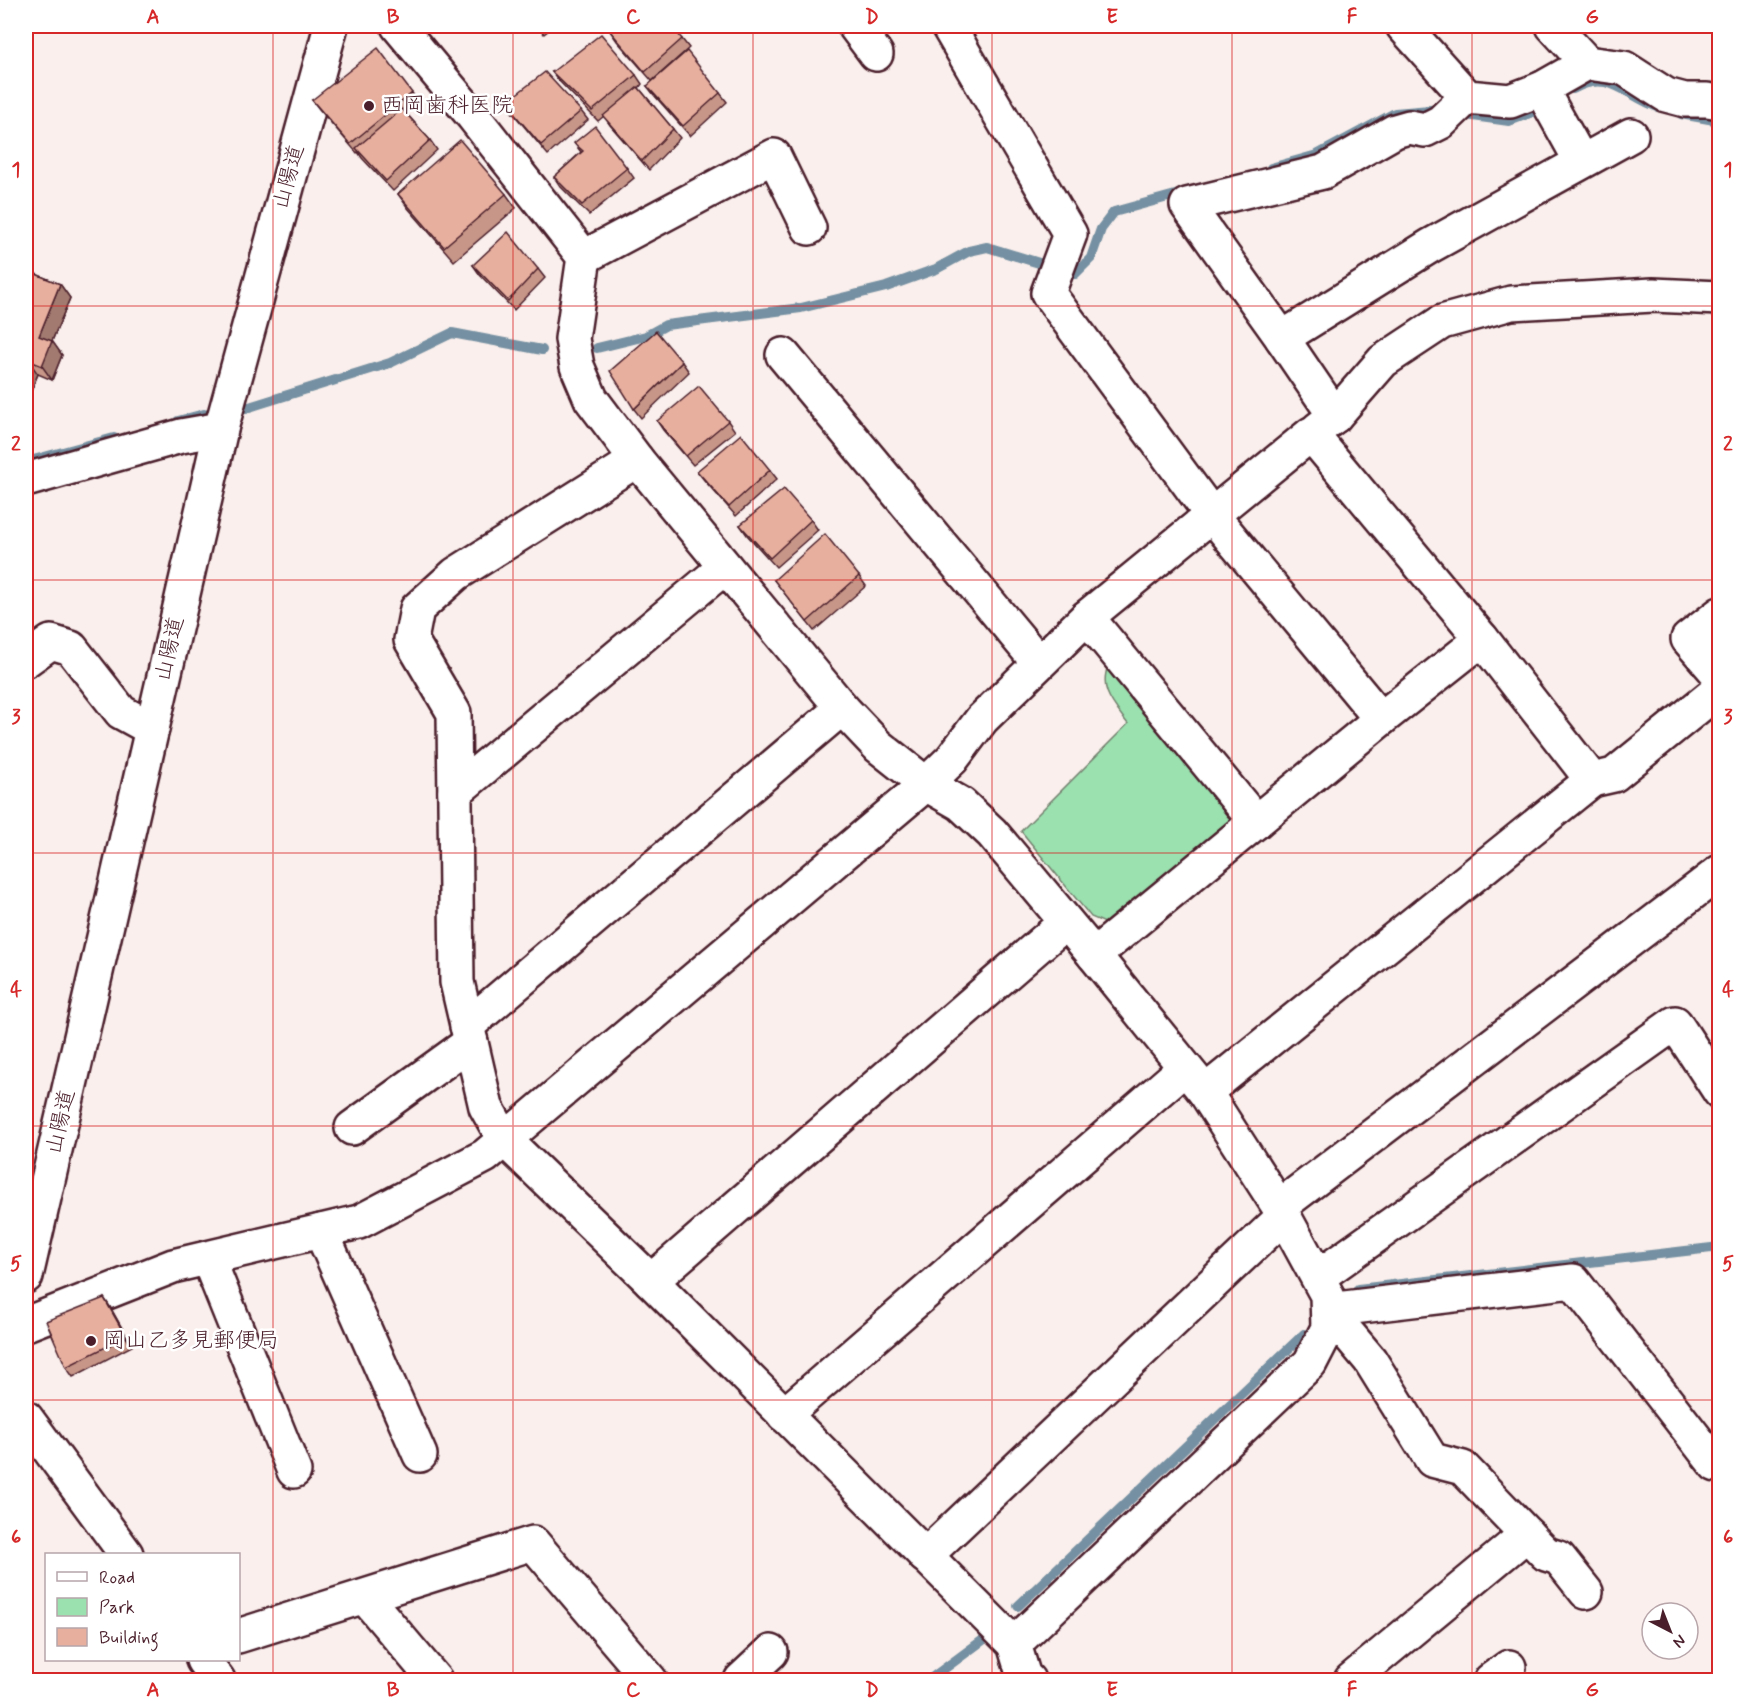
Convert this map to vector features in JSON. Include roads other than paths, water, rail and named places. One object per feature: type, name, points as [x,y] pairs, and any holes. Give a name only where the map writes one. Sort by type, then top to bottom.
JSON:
[{"type":"street","name":"山陽道","points":[[26,1276],[221,429],[331,26]]},
{"type":"street","points":[[398,26],[473,116],[584,257],[572,339],[577,366],[591,399],[637,460],[842,708],[878,746],[926,784],[961,804],[992,833],[1095,955],[1195,1080],[1282,1212],[1327,1295],[1328,1328],[1310,1363],[1014,1644]]},
{"type":"street","points":[[855,26],[876,54]]},
{"type":"street","points":[[948,26],[1070,234],[1048,293],[1211,514],[1381,719]]},
{"type":"street","points":[[1403,26],[1455,109]]},
{"type":"street","points":[[1552,26],[1587,63],[1624,69],[1666,94],[1686,100],[1715,96]]},
{"type":"street","points":[[1587,63],[1546,98],[1455,109],[1425,130],[1409,127],[1395,130],[1323,172],[1187,205],[1282,338],[1323,425],[1482,639],[1592,780]]},
{"type":"street","points":[[1546,98],[1581,161]]},
{"type":"street","points":[[1282,338],[1430,246],[1631,135]]},
{"type":"street","points":[[584,257],[774,156],[809,228]]},
{"type":"street","points":[[26,1324],[173,1266],[359,1222],[485,1156],[926,784],[952,759],[982,719],[1087,617],[1323,425],[1383,361],[1442,322],[1512,303],[1653,295],[1719,298]]},
{"type":"street","points":[[783,355],[1039,663]]},
{"type":"street","points":[[26,480],[182,436],[221,429]]},
{"type":"street","points":[[637,460],[456,574],[417,609],[411,640],[454,713],[457,981],[486,1107],[504,1139],[651,1281],[1014,1644],[1024,1677],[1028,1680]]},
{"type":"street","points":[[455,792],[725,567]]},
{"type":"street","points":[[1719,614],[1688,639],[1719,676]]},
{"type":"street","points":[[1087,617],[1256,822]]},
{"type":"street","points":[[1095,955],[1381,719],[1482,639]]},
{"type":"street","points":[[26,660],[51,642],[71,648],[121,712],[152,729]]},
{"type":"street","points":[[784,1415],[1195,1080],[1592,780],[1614,775],[1719,688]]},
{"type":"street","points":[[352,1128],[469,1034],[842,708]]},
{"type":"street","points":[[925,1556],[1282,1212],[1719,872]]},
{"type":"street","points":[[651,1281],[1066,922]]},
{"type":"street","points":[[1318,1277],[1675,1023],[1719,1092]]},
{"type":"street","points":[[321,1231],[420,1455]]},
{"type":"street","points":[[208,1258],[294,1471]]},
{"type":"street","points":[[1328,1310],[1573,1281],[1716,1465]]},
{"type":"street","points":[[1328,1310],[1370,1360],[1432,1460],[1463,1468],[1546,1554],[1559,1558],[1586,1592]]},
{"type":"street","points":[[26,1418],[125,1553]]},
{"type":"street","points":[[1351,1680],[1527,1534]]},
{"type":"street","points":[[240,1635],[533,1543],[650,1680]]},
{"type":"street","points":[[365,1597],[435,1680]]},
{"type":"street","points":[[741,1680],[771,1652]]},
{"type":"street","points":[[204,1661],[218,1680]]},
{"type":"waterway","points":[[1573,89],[1597,81],[1607,83],[1658,107]]},
{"type":"waterway","points":[[1459,114],[1509,121],[1547,104]]},
{"type":"waterway","points":[[1271,168],[1317,155],[1395,113],[1440,111]]},
{"type":"waterway","points":[[1681,114],[1720,121]]},
{"type":"waterway","points":[[597,348],[646,336],[666,325],[801,308],[886,287],[936,269],[969,251],[987,247],[1075,274],[1091,258],[1101,229],[1114,212],[1186,192]]},
{"type":"waterway","points":[[246,408],[390,363],[452,333],[542,350]]},
{"type":"waterway","points":[[178,421],[204,414]]},
{"type":"waterway","points":[[26,462],[114,438]]},
{"type":"waterway","points":[[1358,1289],[1720,1247]]},
{"type":"waterway","points":[[1018,1606],[1304,1334]]},
{"type":"waterway","points":[[929,1680],[983,1640]]},
{"type":"place","name":"西岡歯科医院","points":[[369,106]]},
{"type":"place","name":"岡山乙多見郵便局","points":[[91,1341]]}]
